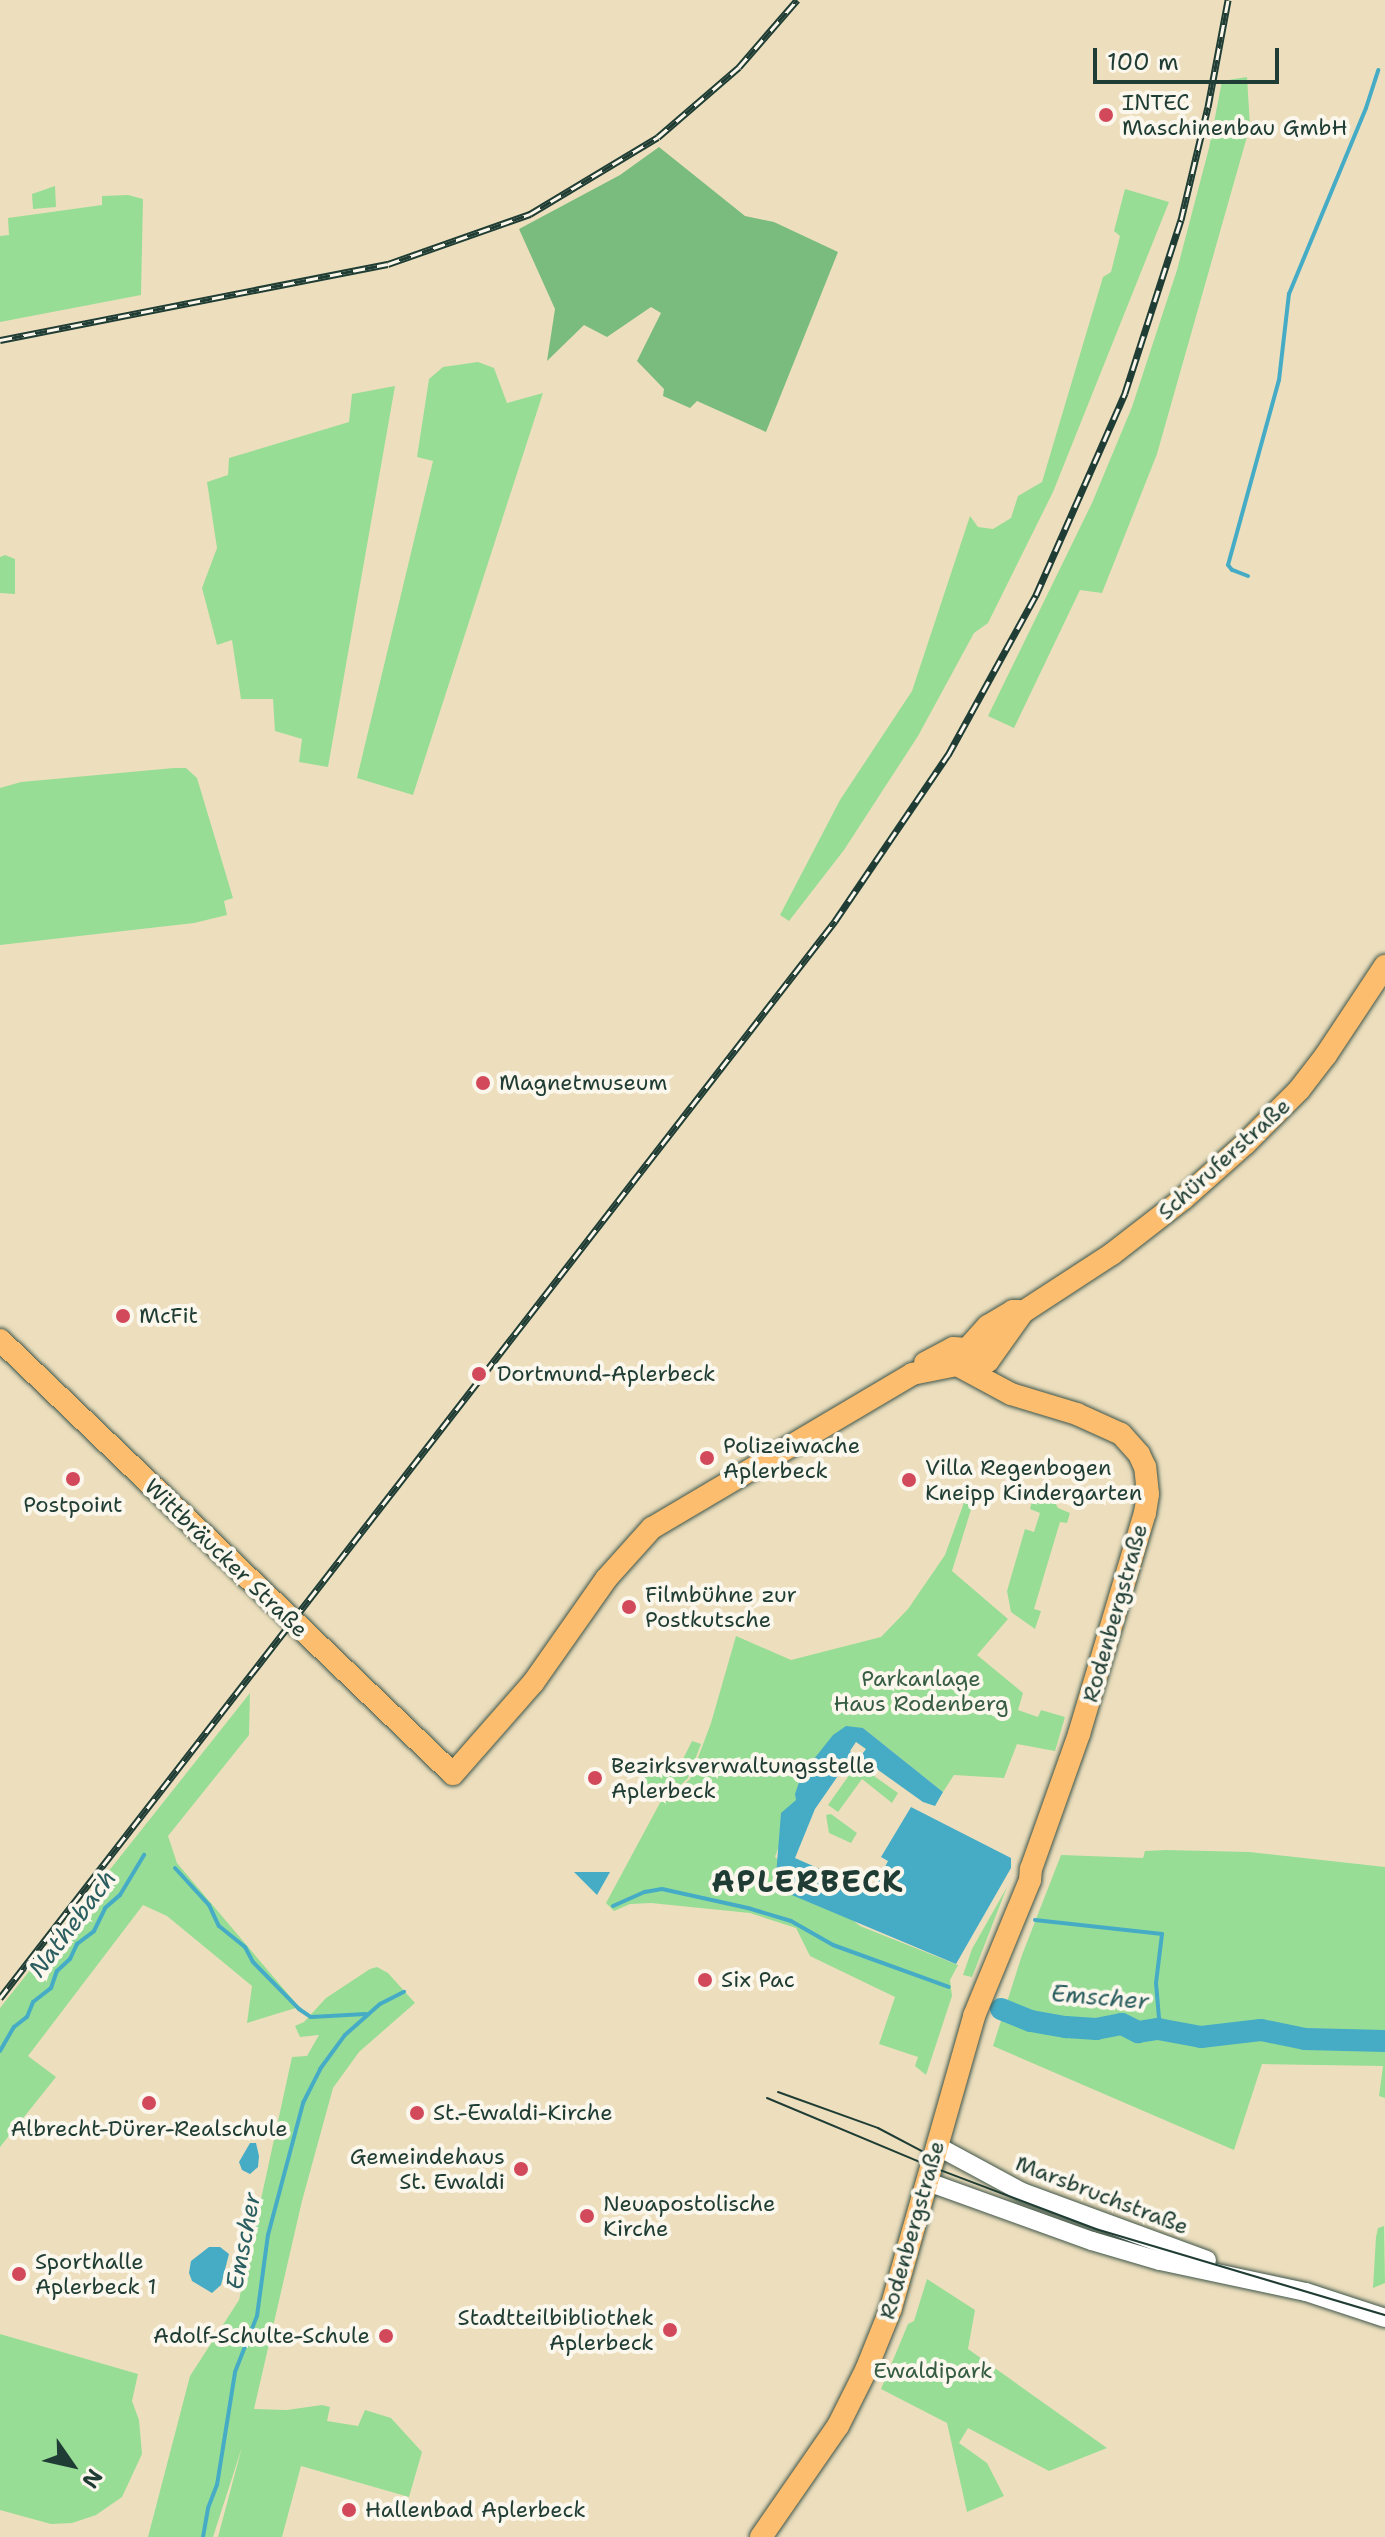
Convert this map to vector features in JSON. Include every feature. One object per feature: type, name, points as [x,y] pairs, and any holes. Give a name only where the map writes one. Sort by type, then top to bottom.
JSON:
[{"type":"main road","name":"Schüruferstraße","points":[[453,1774],[558,1650],[622,1557],[669,1515],[912,1374],[935,1355],[953,1348],[976,1356],[1013,1311],[1023,1312],[1150,1226],[1245,1144],[1317,1067],[1385,966]]},
{"type":"main road","name":"Wittbräucker Straße","points":[[0,1340],[453,1774]]},
{"type":"main road","name":"Rodenbergstraße","points":[[761,2537],[838,2426],[866,2370],[891,2308],[974,2016],[1030,1880],[1031,1869],[1079,1734],[1145,1513],[1148,1477],[1134,1447],[1108,1426],[1024,1395],[976,1356]]},
{"type":"street","name":"Marsbruchstraße","points":[[937,2146],[1022,2192],[1255,2279],[1385,2318]]},
{"type":"street","name":"Marsbruchstraße","points":[[928,2182],[1092,2241],[1160,2261],[1255,2279]]},
{"type":"green space","points":[[1247,77],[1250,126],[1157,454],[1102,593],[1080,590],[1014,728],[988,716],[1092,503],[1132,407],[1177,270],[1209,148],[1222,81]]},
{"type":"green space","points":[[659,147],[745,216],[774,222],[838,252],[766,432],[697,401],[690,408],[663,396],[664,389],[637,361],[661,313],[651,307],[607,337],[584,325],[547,361],[555,309],[519,229],[620,175]]},
{"type":"green space","points":[[55,186],[56,207],[33,209],[32,194]]},
{"type":"green space","points":[[1125,189],[1169,202],[1053,492],[988,623],[974,633],[918,736],[844,850],[789,921],[780,915],[840,800],[912,691],[970,516],[978,527],[993,529],[1011,518],[1018,496],[1042,482],[1103,277],[1111,272],[1120,236],[1114,231]]},
{"type":"green space","points":[[128,195],[143,199],[141,295],[0,322],[0,236],[9,235],[8,218],[102,205],[102,196]]},
{"type":"green space","points":[[478,362],[494,368],[507,403],[543,393],[413,795],[357,778],[433,461],[417,457],[429,379],[443,367]]},
{"type":"green space","points":[[395,386],[328,767],[299,762],[302,739],[275,731],[273,699],[241,699],[232,640],[217,645],[202,588],[217,548],[207,482],[228,475],[229,458],[349,422],[352,394]]},
{"type":"green space","points":[[5,555],[15,559],[15,594],[0,593],[0,557]]},
{"type":"green space","points":[[186,768],[197,778],[233,898],[224,901],[227,915],[194,923],[0,945],[0,788],[21,782]]},
{"type":"green space","points":[[1035,1490],[1052,1497],[1058,1508],[1070,1513],[1067,1523],[1060,1522],[1034,1609],[1041,1611],[1035,1629],[1011,1612],[1007,1591],[1025,1529],[1034,1532],[1040,1513],[1030,1509]]},
{"type":"green space","name":"Parkanlage Haus Rodenberg","points":[[966,1497],[974,1500],[952,1571],[1008,1619],[977,1655],[1023,1693],[1018,1710],[1038,1717],[1041,1710],[1065,1717],[1055,1751],[1017,1744],[1004,1778],[954,1775],[943,1792],[863,1728],[796,1800],[775,1857],[860,1926],[958,1965],[950,1980],[952,1996],[926,2075],[915,2066],[918,2057],[879,2044],[895,1997],[810,1956],[796,1928],[750,1913],[651,1903],[630,1904],[614,1911],[606,1903],[661,1801],[667,1801],[690,1779],[711,1723],[736,1636],[791,1660],[881,1637],[908,1609],[945,1555]]},
{"type":"green space","points":[[250,1693],[249,1735],[168,1836],[177,1863],[299,2007],[247,2023],[252,1986],[167,1916],[143,1905],[28,2056],[56,2077],[0,2147],[0,2008]]},
{"type":"green space","points":[[692,1741],[701,1744],[688,1778],[666,1799],[643,1800],[646,1764],[673,1766],[683,1759]]},
{"type":"green space","points":[[857,1764],[898,1793],[892,1803],[862,1779],[838,1812],[828,1805]]},
{"type":"green space","points":[[831,1814],[857,1833],[851,1843],[829,1833],[826,1815]]},
{"type":"green space","points":[[1145,1851],[1249,1852],[1385,1867],[1385,2098],[1379,2096],[1383,2066],[1262,2064],[1234,2150],[993,2046],[1022,1955],[1061,1855],[1143,1858]]},
{"type":"green space","points":[[1007,1887],[972,1977],[963,1975],[972,1949]]},
{"type":"green space","points":[[377,1967],[388,1973],[415,2003],[359,2052],[333,2088],[302,2201],[254,2409],[287,2410],[322,2405],[330,2407],[327,2421],[358,2426],[365,2410],[391,2418],[422,2452],[409,2497],[301,2466],[282,2537],[218,2537],[242,2447],[213,2537],[148,2537],[190,2376],[239,2300],[292,2057],[307,2056],[319,2035],[300,2037],[295,2026],[304,2022],[326,1998]]},
{"type":"green space","points":[[1384,2226],[1385,2283],[1373,2288],[1376,2237],[1378,2228]]},
{"type":"green space","name":"Ewaldipark","points":[[927,2279],[975,2310],[968,2349],[1107,2448],[1049,2471],[968,2428],[959,2443],[987,2463],[1004,2496],[967,2512],[947,2423],[881,2389],[908,2324],[914,2321]]},
{"type":"green space","points":[[0,2334],[138,2374],[132,2401],[139,2420],[142,2454],[122,2497],[96,2515],[72,2523],[51,2524],[0,2510]]},
{"type":"water","points":[[846,1726],[863,1728],[943,1792],[935,1806],[923,1802],[860,1757],[866,1749],[856,1742],[850,1751],[853,1754],[815,1809],[795,1858],[872,1892],[888,1861],[881,1857],[911,1807],[1011,1858],[1011,1868],[956,1964],[775,1888],[781,1813],[796,1800],[802,1774],[833,1735]]},
{"type":"water","points":[[574,1872],[610,1872],[597,1895]]},
{"type":"water","points":[[250,2143],[256,2143],[259,2156],[258,2167],[250,2174],[242,2170],[239,2162]]},
{"type":"water","points":[[209,2247],[220,2247],[229,2254],[221,2285],[212,2293],[192,2281],[189,2273],[191,2261]]},
{"type":"waterway","points":[[1248,576],[1232,570],[1228,565],[1279,380],[1289,294],[1366,108],[1378,70]]},
{"type":"waterway","name":"Nathebach","points":[[0,2051],[14,2027],[27,2017],[33,2002],[51,1988],[57,1971],[70,1959],[77,1944],[94,1931],[105,1908],[120,1895],[144,1855]]},
{"type":"waterway","name":"Nathebach","points":[[175,1868],[209,1905],[219,1926],[245,1947],[253,1962],[299,2009],[311,2017],[366,2014]]},
{"type":"waterway","name":"Emscher","points":[[613,1906],[645,1892],[662,1889],[748,1908],[791,1921],[833,1945],[949,1987]]},
{"type":"waterway","points":[[1035,1920],[1162,1934],[1156,1983],[1160,2030]]},
{"type":"waterway","name":"Emscher","points":[[203,2537],[208,2508],[217,2485],[235,2372],[257,2316],[268,2235],[303,2103],[320,2069],[345,2035],[380,2004],[404,1992]]},
{"type":"waterway","name":"Emscher","points":[[1001,2009],[1031,2021],[1066,2027],[1096,2029],[1122,2024],[1138,2032],[1158,2029],[1201,2037],[1261,2030],[1305,2039],[1385,2041]]},
{"type":"tram line","points":[[778,2092],[878,2128],[933,2157]]},
{"type":"tram line","points":[[767,2098],[932,2167],[1096,2229],[1385,2315]]},
{"type":"railway","points":[[0,340],[388,264],[530,214],[658,137],[739,67],[797,0]]},
{"type":"railway","points":[[0,1998],[835,921],[948,755],[1036,595],[1125,393],[1181,220],[1208,107],[1228,0]]},
{"type":"place","name":"INTEC Maschinenbau GmbH","points":[[1106,115]]},
{"type":"place","name":"Magnetmuseum","points":[[483,1083]]},
{"type":"place","name":"McFit","points":[[123,1316]]},
{"type":"place","name":"Dortmund-Aplerbeck","points":[[479,1374]]},
{"type":"place","name":"Polizeiwache Aplerbeck","points":[[707,1458]]},
{"type":"place","name":"Postpoint","points":[[73,1479]]},
{"type":"place","name":"Villa Regenbogen Kneipp Kindergarten","points":[[909,1480]]},
{"type":"place","name":"Filmbühne zur Postkutsche","points":[[629,1607]]},
{"type":"place","name":"Bezirksverwaltungsstelle Aplerbeck","points":[[595,1778]]},
{"type":"place","name":"Six Pac","points":[[705,1980]]},
{"type":"place","name":"Albrecht-Dürer-Realschule","points":[[149,2103]]},
{"type":"place","name":"St.-Ewaldi-Kirche","points":[[417,2113]]},
{"type":"place","name":"Gemeindehaus St. Ewaldi","points":[[521,2169]]},
{"type":"place","name":"Neuapostolische Kirche","points":[[587,2216]]},
{"type":"place","name":"Sporthalle Aplerbeck 1","points":[[19,2274]]},
{"type":"place","name":"Stadtteilbibliothek Aplerbeck","points":[[670,2330]]},
{"type":"place","name":"Adolf-Schulte-Schule","points":[[386,2336]]},
{"type":"place","name":"Hallenbad Aplerbeck","points":[[349,2510]]},
{"type":"district","name":"APLERBECK","points":[[808,1882]]}]
